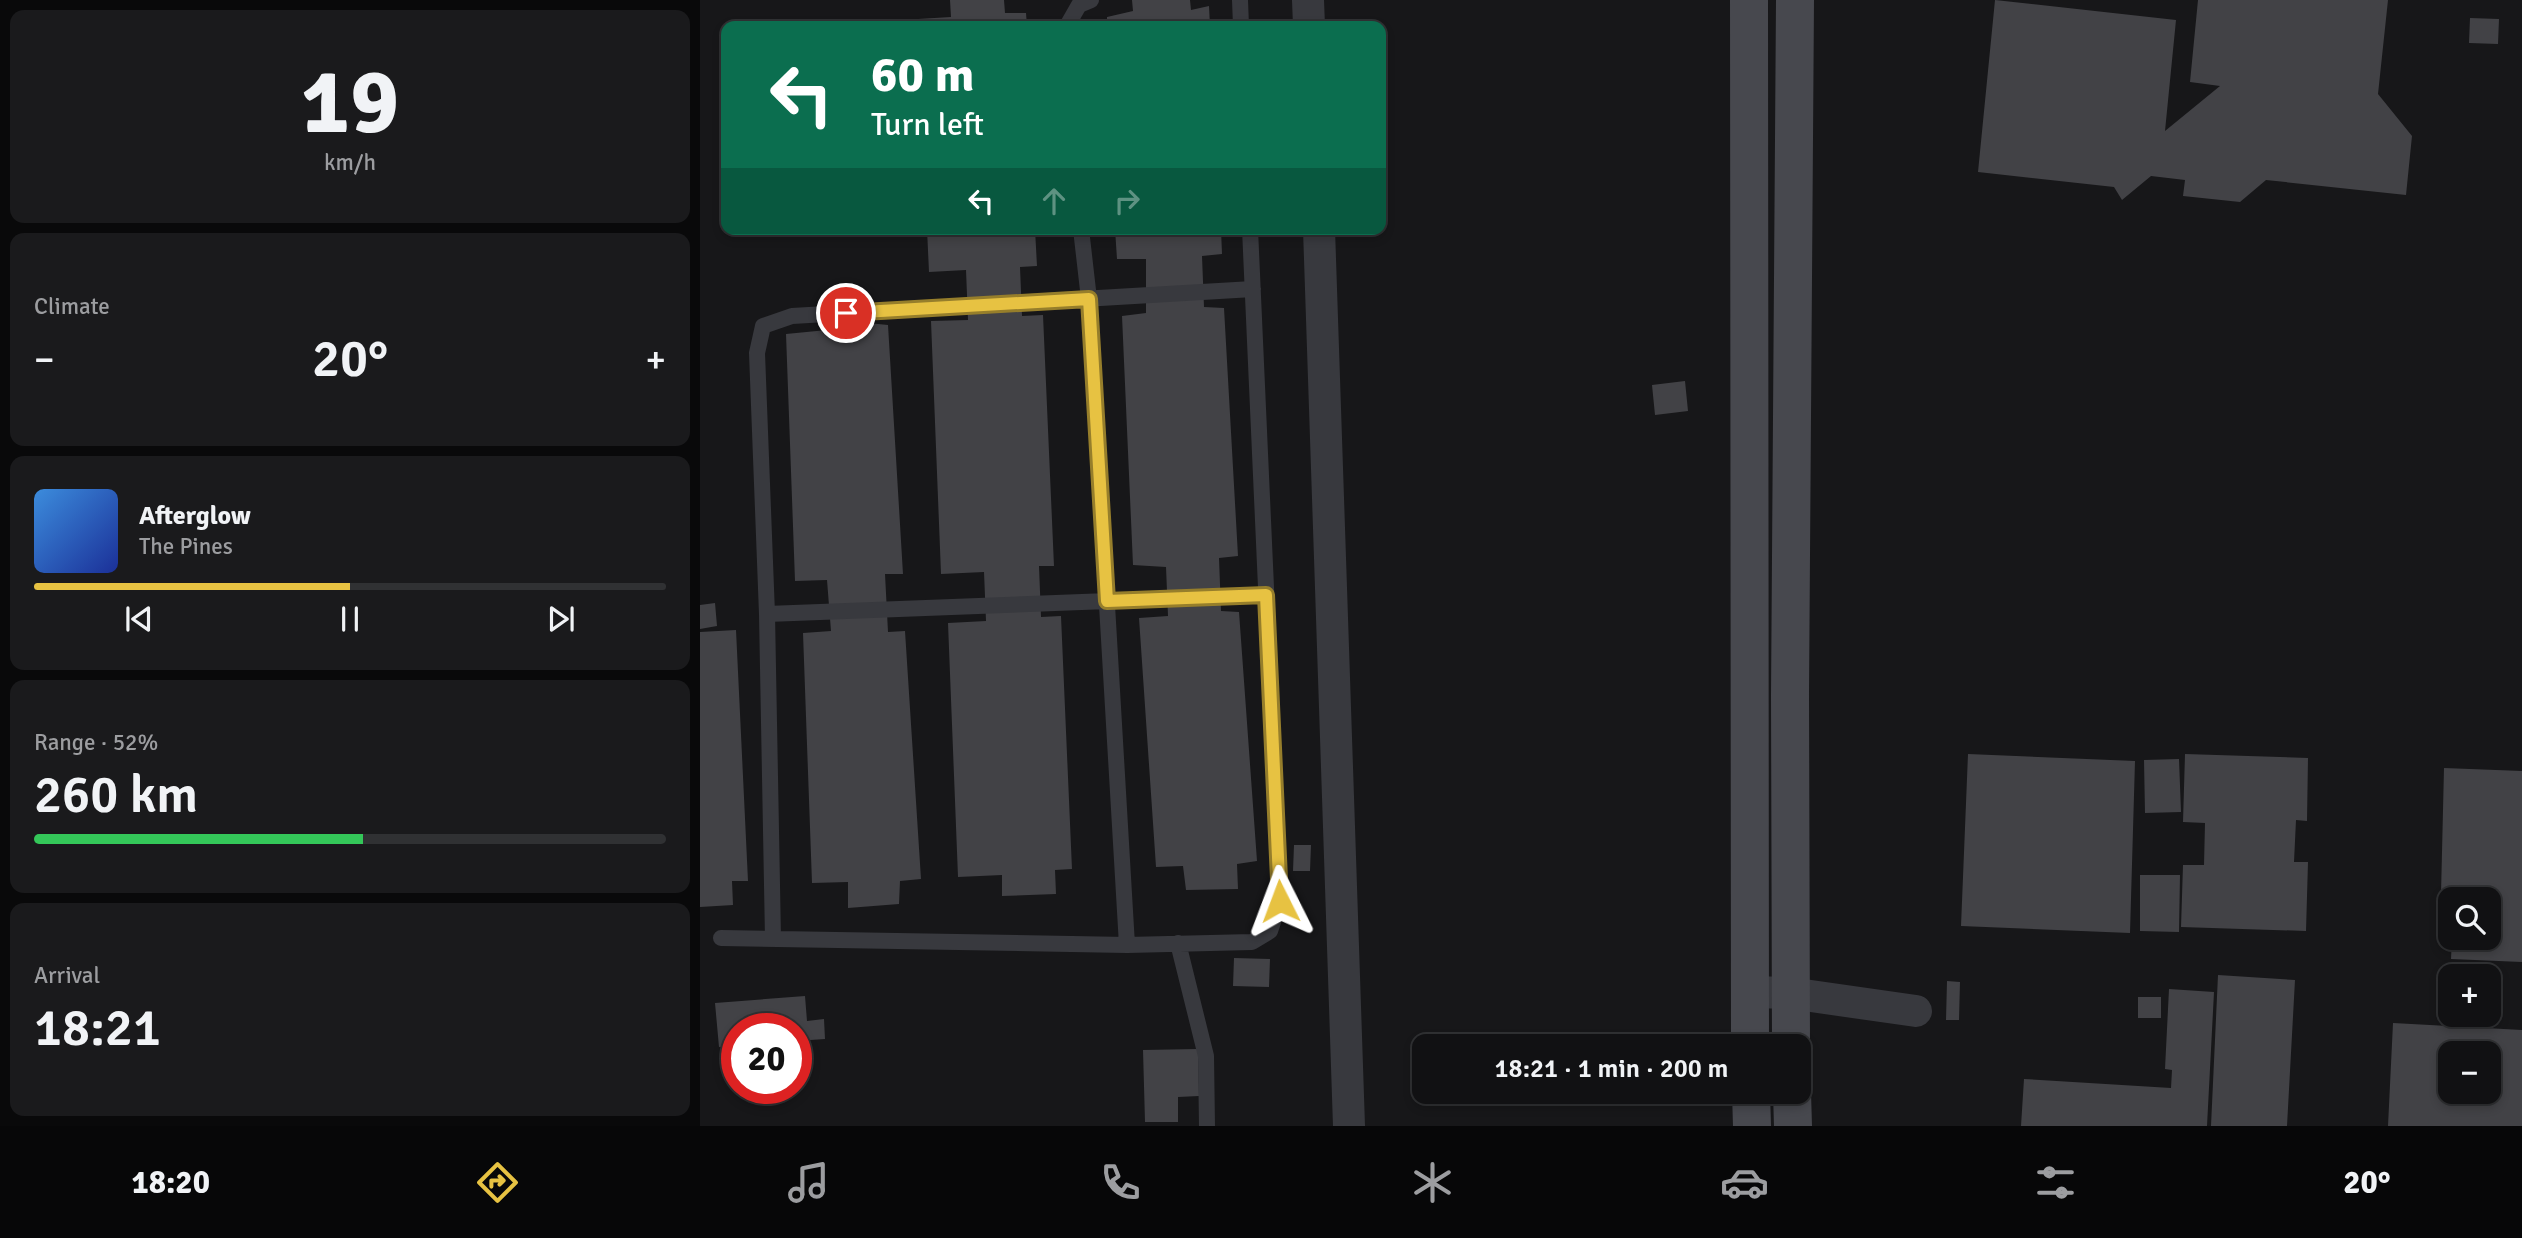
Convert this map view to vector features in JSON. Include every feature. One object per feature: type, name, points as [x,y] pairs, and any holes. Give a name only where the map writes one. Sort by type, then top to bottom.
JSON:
[{"type":"main road","points":[[1749,0],[1750,1034]]},
{"type":"main road","points":[[1791,1034],[1795,0]]},
{"type":"main road","points":[[1751,1104],[1752,1126]]},
{"type":"main road","points":[[1792,1104],[1793,1126]]},
{"type":"street","points":[[1308,0],[1309,21]]},
{"type":"street","points":[[1319,235],[1349,1126]]},
{"type":"street","points":[[1751,992],[1790,993],[1916,1011]]},
{"type":"lane","points":[[1071,21],[1079,5],[1091,0]]},
{"type":"lane","points":[[1240,0],[1241,21]]},
{"type":"lane","points":[[1083,235],[1089,299],[1127,945]]},
{"type":"lane","points":[[721,938],[1127,945],[1252,942],[1270,931],[1280,901],[1250,235]]},
{"type":"lane","points":[[773,939],[767,614],[757,354],[763,326],[792,316],[1253,289]]},
{"type":"lane","points":[[767,614],[1266,595]]},
{"type":"lane","points":[[1178,943],[1206,1056],[1208,1126]]},
{"type":"building","points":[[950,0],[1004,0],[1005,13],[1026,13],[1027,21],[918,21],[951,17]]},
{"type":"building","points":[[1132,0],[1190,0],[1191,10],[1209,6],[1210,21],[1107,21],[1107,17],[1133,11]]},
{"type":"building","points":[[1995,0],[2176,20],[2165,131],[2220,86],[2190,82],[2198,0],[2388,0],[2378,94],[2412,136],[2406,195],[2266,180],[2240,202],[2183,196],[2185,180],[2151,176],[2122,200],[2114,187],[1978,172]]},
{"type":"building","points":[[2470,18],[2499,19],[2498,44],[2469,43]]},
{"type":"building","points":[[927,235],[1035,235],[1037,266],[1020,267],[1022,316],[1043,315],[1054,566],[1039,566],[1041,617],[1061,616],[1072,869],[1055,870],[1056,894],[1002,896],[1002,875],[958,877],[948,623],[986,621],[984,572],[941,574],[931,321],[968,320],[966,270],[929,272]]},
{"type":"building","points":[[1115,235],[1221,235],[1222,254],[1202,256],[1204,307],[1224,308],[1238,556],[1219,558],[1221,611],[1239,612],[1257,861],[1237,864],[1238,889],[1186,890],[1183,866],[1156,867],[1139,618],[1168,616],[1166,567],[1133,565],[1122,316],[1146,313],[1146,259],[1117,259]]},
{"type":"building","points":[[826,301],[866,302],[868,323],[888,325],[903,574],[885,574],[888,632],[905,631],[921,879],[900,881],[899,904],[848,908],[848,882],[812,883],[803,633],[831,631],[827,580],[795,581],[786,334],[827,330]]},
{"type":"building","points":[[1685,381],[1688,411],[1655,415],[1652,385]]},
{"type":"building","points":[[715,603],[717,626],[700,629],[700,605]]},
{"type":"building","points":[[736,630],[748,881],[732,881],[733,905],[700,907],[700,632]]},
{"type":"building","points":[[1968,754],[2135,761],[2130,933],[1961,926]]},
{"type":"building","points":[[2185,754],[2308,758],[2307,821],[2296,820],[2294,862],[2308,862],[2306,931],[2181,927],[2183,865],[2204,865],[2205,823],[2183,822]]},
{"type":"building","points":[[2179,759],[2181,812],[2145,813],[2144,760]]},
{"type":"building","points":[[2444,768],[2522,771],[2522,962],[2451,959],[2451,950],[2501,950],[2501,887],[2441,887]]},
{"type":"building","points":[[1294,845],[1311,845],[1310,871],[1293,871]]},
{"type":"building","points":[[2140,875],[2180,875],[2179,932],[2140,931]]},
{"type":"building","points":[[1234,958],[1270,959],[1269,987],[1233,986]]},
{"type":"building","points":[[2218,975],[2295,980],[2287,1126],[2211,1126]]},
{"type":"building","points":[[1947,981],[1960,982],[1959,1020],[1946,1020]]},
{"type":"building","points":[[2169,989],[2214,992],[2207,1126],[2021,1126],[2024,1079],[2171,1088],[2172,1070],[2165,1069]]},
{"type":"building","points":[[805,996],[806,1013],[721,1013],[719,1047],[715,1003]]},
{"type":"building","points":[[2138,997],[2161,997],[2161,1018],[2138,1018]]},
{"type":"building","points":[[824,1019],[825,1039],[812,1040],[812,1020]]},
{"type":"building","points":[[2393,1023],[2522,1030],[2522,1126],[2388,1126]]},
{"type":"building","points":[[1198,1049],[1199,1096],[1178,1097],[1178,1122],[1145,1122],[1143,1050]]},
{"type":"route","points":[[846,313],[1089,299],[1107,601],[1266,595],[1280,901]]}]
